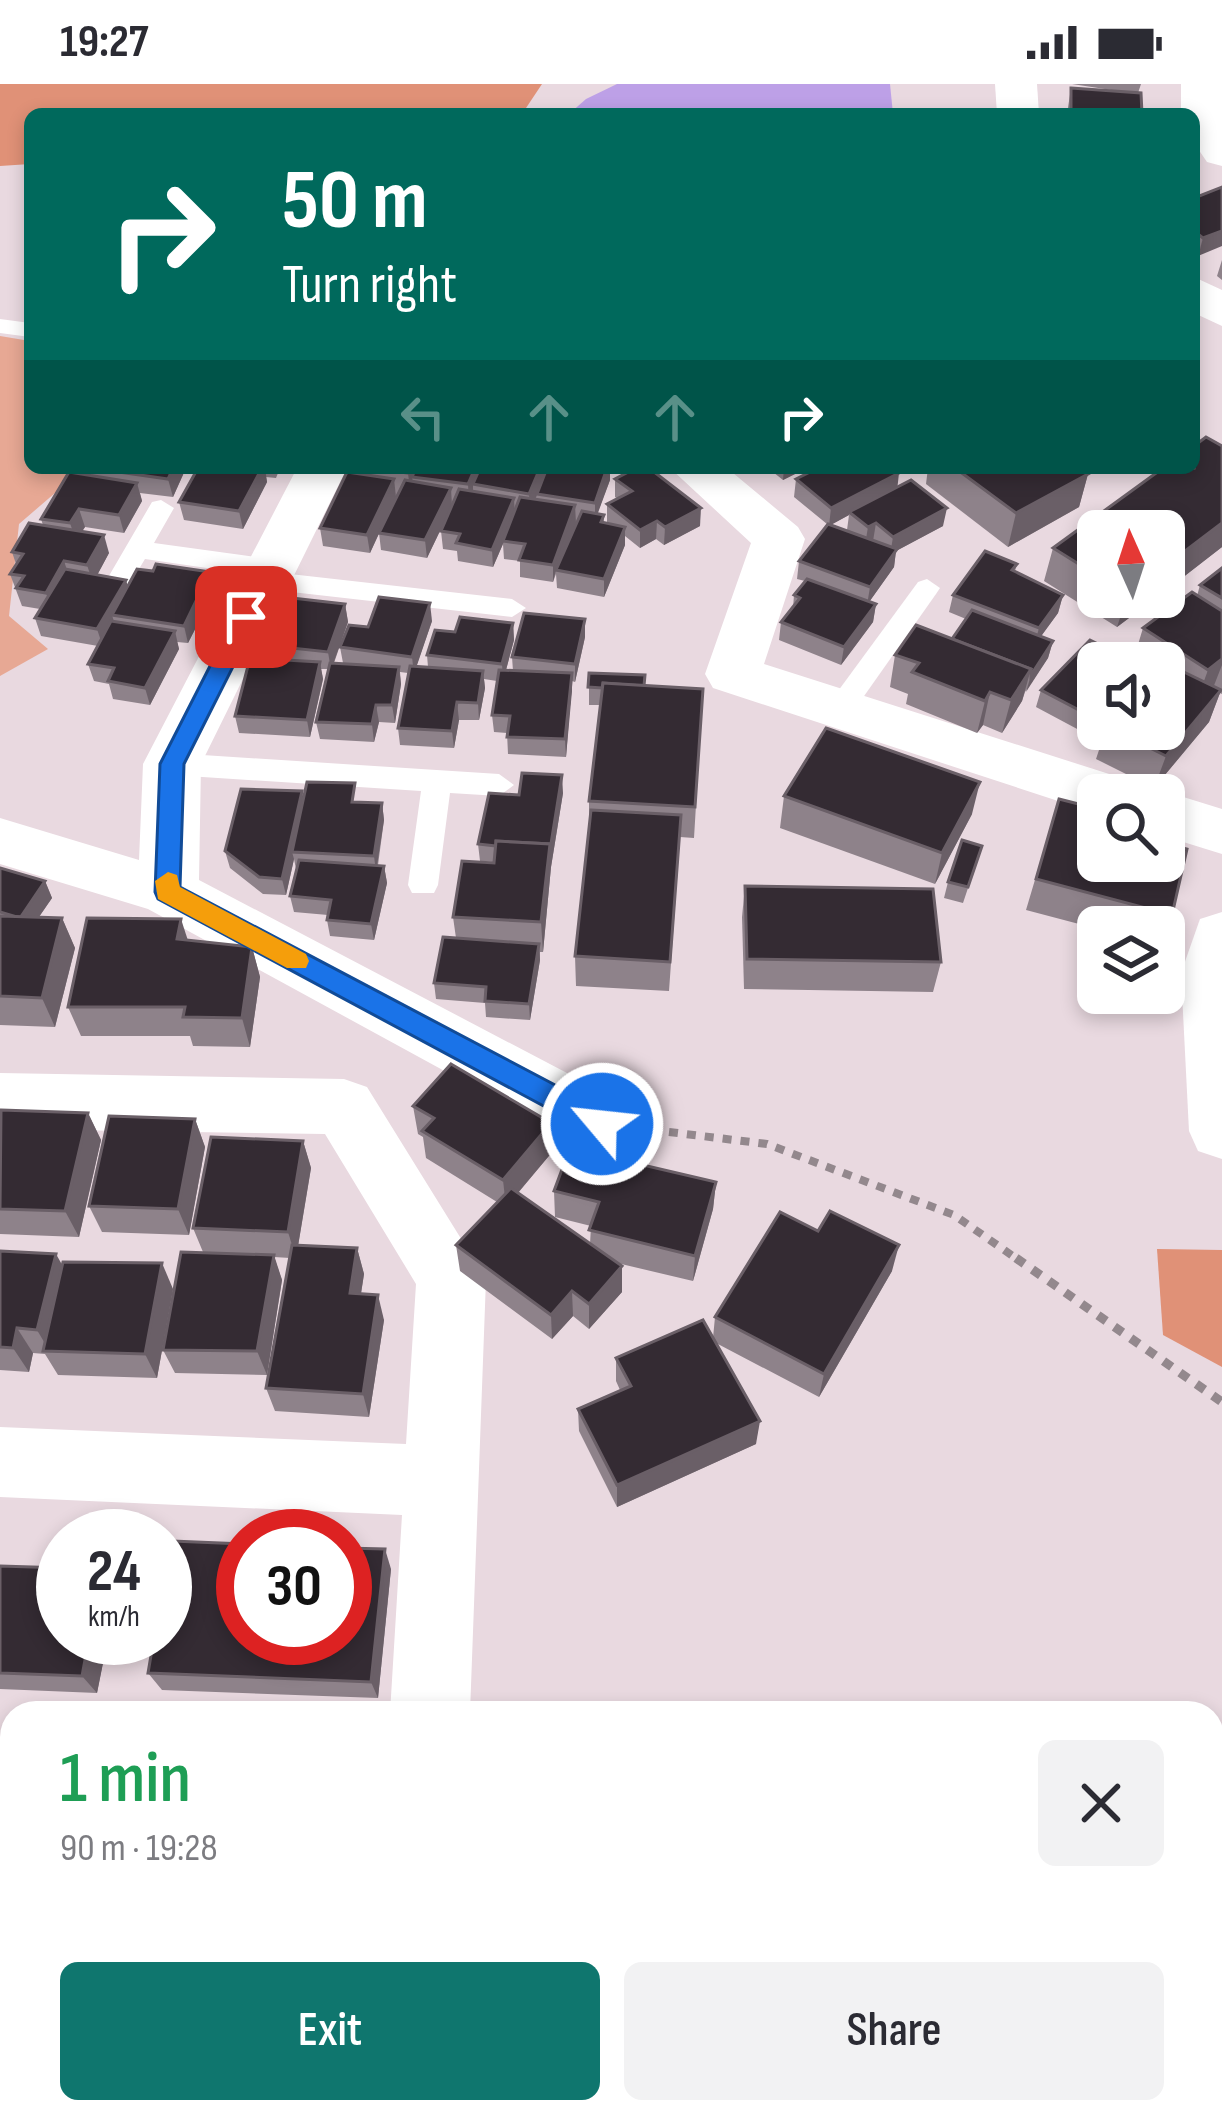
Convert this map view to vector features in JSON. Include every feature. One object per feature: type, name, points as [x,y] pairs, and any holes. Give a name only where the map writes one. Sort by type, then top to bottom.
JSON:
[{"type":"street","points":[[1202,84],[1199,96],[1209,135],[1222,153]]},
{"type":"street","points":[[167,892],[172,764],[319,474]]},
{"type":"street","points":[[702,474],[778,538],[733,674],[1077,785]]},
{"type":"street","points":[[1185,820],[1222,832]]},
{"type":"street","points":[[0,841],[167,892],[602,1124]]},
{"type":"street","points":[[1222,936],[1212,973],[1222,1131]]},
{"type":"street","points":[[0,1101],[344,1107],[451,1280],[431,1701]]},
{"type":"street","points":[[0,1462],[441,1481]]},
{"type":"lane","points":[[119,580],[161,508]]},
{"type":"lane","points":[[138,549],[268,574],[512,608]]},
{"type":"lane","points":[[840,709],[927,588]]},
{"type":"lane","points":[[172,764],[499,785]]},
{"type":"lane","points":[[423,886],[437,781]]},
{"type":"path","points":[[602,1124],[767,1144],[955,1215],[1222,1402]]},
{"type":"shaded area","points":[[0,84],[542,84],[526,108],[24,108],[24,164],[0,166]]},
{"type":"shaded area","points":[[617,84],[890,84],[892,108],[576,108]]},
{"type":"shaded area","points":[[0,336],[24,340],[24,474],[77,474],[19,524],[9,616],[48,649],[0,676]]},
{"type":"shaded area","points":[[1157,1249],[1222,1250],[1222,1367],[1163,1335]]},
{"type":"building","points":[[1071,88],[1141,93],[1142,108],[1071,108]]},
{"type":"building","points":[[1222,187],[1222,231],[1203,238],[1200,236],[1200,196]]},
{"type":"building","points":[[1206,437],[1222,446],[1222,523],[1185,551],[1185,510],[1105,510],[1155,474],[1200,474],[1200,442]]},
{"type":"building","points":[[68,474],[137,483],[119,515],[79,509],[70,523],[41,519]]},
{"type":"building","points":[[133,474],[170,474],[168,479]]},
{"type":"building","points":[[195,474],[259,474],[239,511],[179,502]]},
{"type":"building","points":[[346,474],[394,479],[367,535],[320,528]]},
{"type":"building","points":[[413,474],[472,474],[468,484]]},
{"type":"building","points":[[477,474],[537,474],[529,494],[473,484]]},
{"type":"building","points":[[545,474],[605,474],[595,503],[537,494]]},
{"type":"building","points":[[625,474],[657,474],[701,508],[665,527],[657,521],[640,530],[607,504],[632,491],[615,479]]},
{"type":"building","points":[[806,474],[897,474],[831,508],[796,479]]},
{"type":"building","points":[[963,474],[1088,474],[1016,513]]},
{"type":"building","points":[[405,480],[451,488],[425,540],[379,533]]},
{"type":"building","points":[[911,480],[947,508],[893,537],[876,523],[868,527],[849,512]]},
{"type":"building","points":[[459,489],[514,498],[492,550],[456,543],[460,534],[441,531]]},
{"type":"building","points":[[520,497],[575,505],[553,565],[519,560],[525,544],[503,541]]},
{"type":"building","points":[[582,511],[604,515],[601,522],[625,527],[604,579],[556,570]]},
{"type":"building","points":[[29,523],[104,535],[87,565],[64,561],[46,593],[16,588],[24,576],[10,574],[23,554],[12,552]]},
{"type":"building","points":[[828,524],[897,549],[870,587],[799,561]]},
{"type":"building","points":[[1077,531],[1077,563],[1053,548]]},
{"type":"building","points":[[985,551],[1017,564],[1012,570],[1063,595],[1039,628],[953,595]]},
{"type":"building","points":[[156,564],[210,572],[184,626],[112,615],[137,569],[153,571]]},
{"type":"building","points":[[1222,568],[1222,598],[1200,585]]},
{"type":"building","points":[[65,569],[126,580],[97,629],[35,618]]},
{"type":"building","points":[[807,579],[876,604],[844,647],[781,622],[800,598],[794,595]]},
{"type":"building","points":[[1192,592],[1222,611],[1222,659],[1208,670],[1185,655],[1185,642],[1165,642],[1143,628],[1157,618],[1185,618],[1185,597]]},
{"type":"building","points":[[283,597],[345,604],[328,652],[264,645]]},
{"type":"building","points":[[379,597],[430,603],[412,657],[340,647],[349,625],[368,627]]},
{"type":"building","points":[[972,610],[1053,641],[1031,675],[1031,669],[952,639]]},
{"type":"building","points":[[524,613],[585,619],[575,664],[512,657]]},
{"type":"building","points":[[460,617],[513,623],[502,664],[427,655],[435,630],[455,632]]},
{"type":"building","points":[[111,621],[175,631],[145,688],[108,681],[114,668],[88,664]]},
{"type":"building","points":[[916,625],[1031,669],[1011,700],[990,692],[985,701],[912,672],[919,663],[895,655]]},
{"type":"building","points":[[1077,653],[1077,709],[1041,690]]},
{"type":"building","points":[[250,658],[320,662],[307,720],[235,716]]},
{"type":"building","points":[[330,663],[399,667],[392,705],[376,705],[372,724],[316,722]]},
{"type":"building","points":[[410,666],[483,671],[478,703],[457,702],[452,731],[398,728]]},
{"type":"building","points":[[499,670],[572,673],[565,739],[507,737],[510,716],[492,715]]},
{"type":"building","points":[[589,673],[645,675],[644,686],[603,683],[602,688],[588,687]]},
{"type":"building","points":[[1185,673],[1221,690],[1185,733]]},
{"type":"building","points":[[603,683],[703,689],[695,807],[589,801]]},
{"type":"building","points":[[826,728],[980,782],[942,853],[784,796]]},
{"type":"building","points":[[522,773],[562,775],[550,850],[550,844],[478,844],[489,793],[519,795]]},
{"type":"building","points":[[307,782],[355,783],[352,802],[382,803],[374,856],[292,852]]},
{"type":"building","points":[[241,789],[302,791],[282,879],[259,877],[225,851]]},
{"type":"building","points":[[1059,799],[1077,804],[1077,882],[1180,882],[1174,906],[1138,906],[1036,879]]},
{"type":"building","points":[[591,810],[681,815],[670,962],[575,956]]},
{"type":"building","points":[[962,840],[982,846],[968,887],[948,882]]},
{"type":"building","points":[[496,841],[550,844],[541,922],[453,917],[462,861],[494,863]]},
{"type":"building","points":[[299,860],[384,866],[371,924],[327,920],[331,900],[290,896]]},
{"type":"building","points":[[0,868],[45,881],[20,918],[0,912]]},
{"type":"building","points":[[745,886],[933,889],[941,962],[747,959]]},
{"type":"building","points":[[0,916],[62,918],[42,998],[0,996]]},
{"type":"building","points":[[87,918],[181,919],[177,939],[252,947],[242,1018],[183,1017],[185,1007],[68,1007]]},
{"type":"building","points":[[443,937],[539,944],[529,1004],[485,1001],[486,987],[434,983]]},
{"type":"building","points":[[451,1064],[551,1123],[503,1180],[422,1131],[434,1118],[413,1106]]},
{"type":"building","points":[[1,1110],[88,1113],[65,1211],[0,1209]]},
{"type":"building","points":[[109,1116],[195,1119],[178,1209],[89,1206]]},
{"type":"building","points":[[211,1137],[303,1141],[288,1232],[193,1228]]},
{"type":"building","points":[[570,1148],[716,1182],[695,1256],[589,1230],[599,1202],[554,1191]]},
{"type":"building","points":[[511,1188],[622,1266],[589,1304],[572,1291],[551,1315],[456,1245]]},
{"type":"building","points":[[830,1211],[899,1245],[824,1374],[715,1317],[780,1212],[818,1231]]},
{"type":"building","points":[[292,1245],[357,1248],[350,1293],[378,1295],[363,1394],[266,1388]]},
{"type":"building","points":[[0,1251],[56,1254],[37,1330],[17,1328],[13,1348],[0,1347]]},
{"type":"building","points":[[181,1252],[274,1255],[257,1351],[163,1350]]},
{"type":"building","points":[[63,1262],[162,1263],[145,1354],[43,1351]]},
{"type":"building","points":[[703,1320],[760,1421],[617,1485],[578,1409],[631,1386],[616,1358]]},
{"type":"building","points":[[192,1542],[216,1543],[216,1665],[372,1665],[372,1549],[385,1549],[371,1682],[148,1673],[149,1665],[192,1665]]},
{"type":"building","points":[[0,1566],[36,1567],[36,1665],[84,1665],[82,1676],[0,1673]]},
{"type":"slow traffic","points":[[168,881],[167,892],[297,961]]},
{"type":"route","points":[[246,617],[172,764],[167,892],[602,1124]]}]
